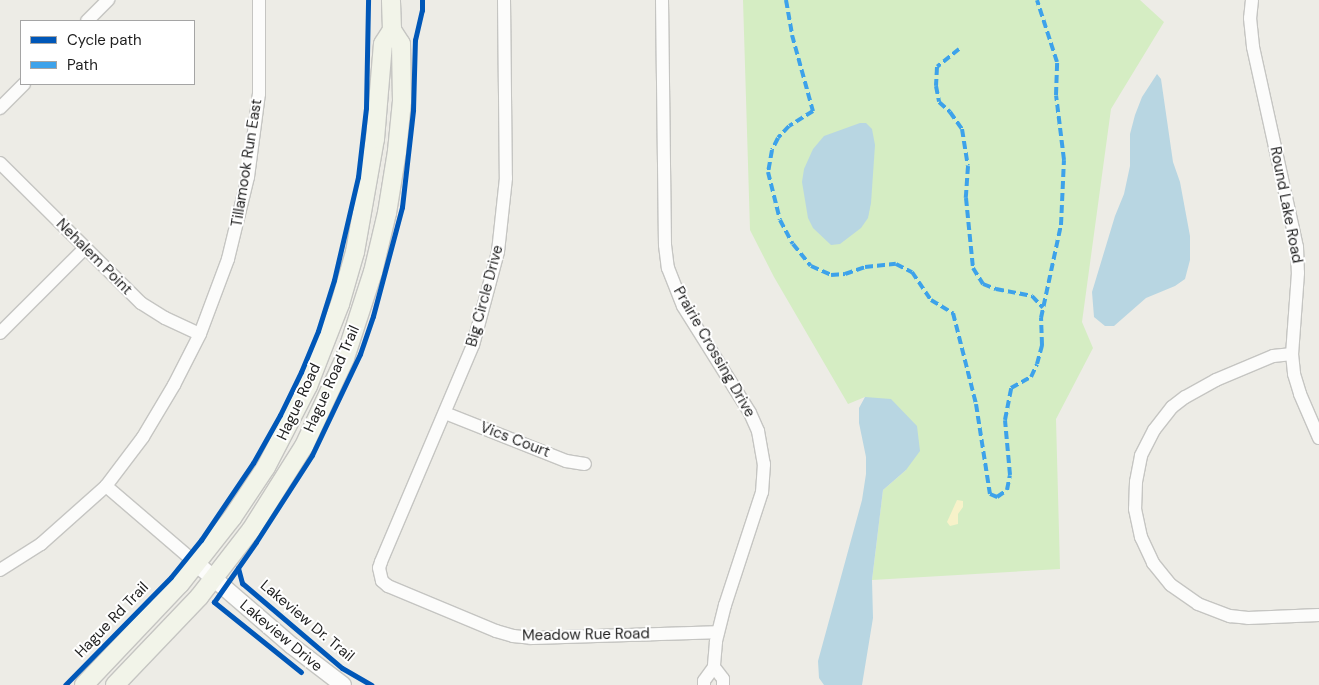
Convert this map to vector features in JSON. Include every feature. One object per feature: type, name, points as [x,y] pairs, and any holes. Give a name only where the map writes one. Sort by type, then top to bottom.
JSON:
[{"type":"main road","name":"Hague Road","points":[[115,685],[213,579],[252,530],[304,446],[334,384],[366,299],[387,213],[400,126],[402,101],[400,44],[392,30],[391,0]]},
{"type":"main road","name":"Hague Road","points":[[84,685],[197,564],[232,518],[279,445],[308,386],[340,304],[364,214],[375,139],[383,44],[392,30]]},
{"type":"street","points":[[88,20],[108,0]]},
{"type":"street","name":"Tillamook Run East","points":[[0,570],[41,544],[106,486],[143,437],[174,386],[200,334],[228,259],[248,177],[259,94],[259,0]]},
{"type":"street","name":"Big Circle Drive","points":[[380,574],[381,562],[473,345],[498,252],[506,178],[504,0]]},
{"type":"street","name":"Prairie Crossing Drive","points":[[662,0],[665,244],[668,268],[684,306],[750,413],[758,431],[764,464],[762,492],[732,581],[718,632],[714,667],[704,681],[704,685]]},
{"type":"street","name":"Round Lake Road","points":[[1252,0],[1250,18],[1252,47],[1297,246],[1298,273],[1292,354],[1296,384],[1319,438]]},
{"type":"street","points":[[0,108],[23,85]]},
{"type":"street","name":"Nehalem Point","points":[[0,164],[141,303],[165,318],[200,334]]},
{"type":"street","points":[[0,333],[85,248]]},
{"type":"street","points":[[1292,354],[1273,356],[1216,380],[1185,397],[1172,407],[1154,430],[1141,456],[1136,482],[1135,509],[1141,537],[1153,563],[1172,585],[1198,604],[1230,616],[1248,618],[1319,615]]},
{"type":"street","name":"Vics Court","points":[[445,413],[566,460],[585,464]]},
{"type":"street","name":"Lakeview Drive","points":[[106,486],[292,646],[343,685]]},
{"type":"street","name":"Meadow Rue Road","points":[[380,574],[382,582],[388,586],[496,631],[513,636],[531,638],[718,632]]},
{"type":"street","points":[[714,667],[723,679],[723,685]]},
{"type":"green space","points":[[743,0],[1140,0],[1164,22],[1111,109],[1082,322],[1093,348],[1056,419],[1060,569],[872,580],[883,490],[906,470],[865,397],[848,404],[774,277],[750,230]]},
{"type":"sand","points":[[957,500],[963,501],[963,507],[958,514],[958,524],[950,526],[947,522]]},
{"type":"water","points":[[1157,74],[1161,79],[1173,162],[1180,182],[1190,236],[1190,260],[1185,279],[1175,286],[1146,298],[1114,326],[1105,326],[1094,317],[1092,292],[1115,216],[1124,194],[1130,166],[1130,134],[1135,115],[1142,97]]},
{"type":"water","points":[[860,123],[866,123],[872,129],[875,145],[871,203],[868,218],[861,228],[840,244],[831,245],[813,228],[808,218],[802,182],[804,169],[813,149],[824,136]]},
{"type":"water","points":[[865,397],[891,399],[917,426],[920,451],[906,470],[883,490],[872,580],[873,618],[862,685],[824,685],[819,678],[818,661],[862,500],[866,474],[866,457],[859,423],[859,408]]},
{"type":"marked path","points":[[786,0],[792,35],[813,111],[789,126],[778,138],[772,150],[768,172],[780,220],[793,244],[811,266],[831,275],[845,274],[865,267],[896,264],[912,272],[931,300],[953,313],[976,404],[990,494],[997,497],[1007,490],[1010,475],[1005,420],[1011,388],[1031,377],[1037,364],[1042,345],[1041,318],[1061,225],[1064,160],[1056,95],[1057,62],[1037,0]]},
{"type":"marked path","points":[[959,49],[937,67],[936,86],[939,102],[950,112],[962,129],[968,166],[966,198],[973,268],[983,284],[996,289],[1032,296],[1043,308]]},
{"type":"cycle path","name":"Hague Rd Trail","points":[[65,685],[171,577],[201,540],[253,463],[301,372],[318,331],[334,280],[358,177],[366,108],[368,0]]},
{"type":"cycle path","name":"Hague Road Trail","points":[[301,672],[214,602],[256,542],[312,455],[360,354],[373,316],[402,207],[413,110],[415,40],[422,10],[422,0]]},
{"type":"cycle path","name":"Lakeview Dr. Trail","points":[[238,568],[242,583],[342,668],[371,685]]}]
